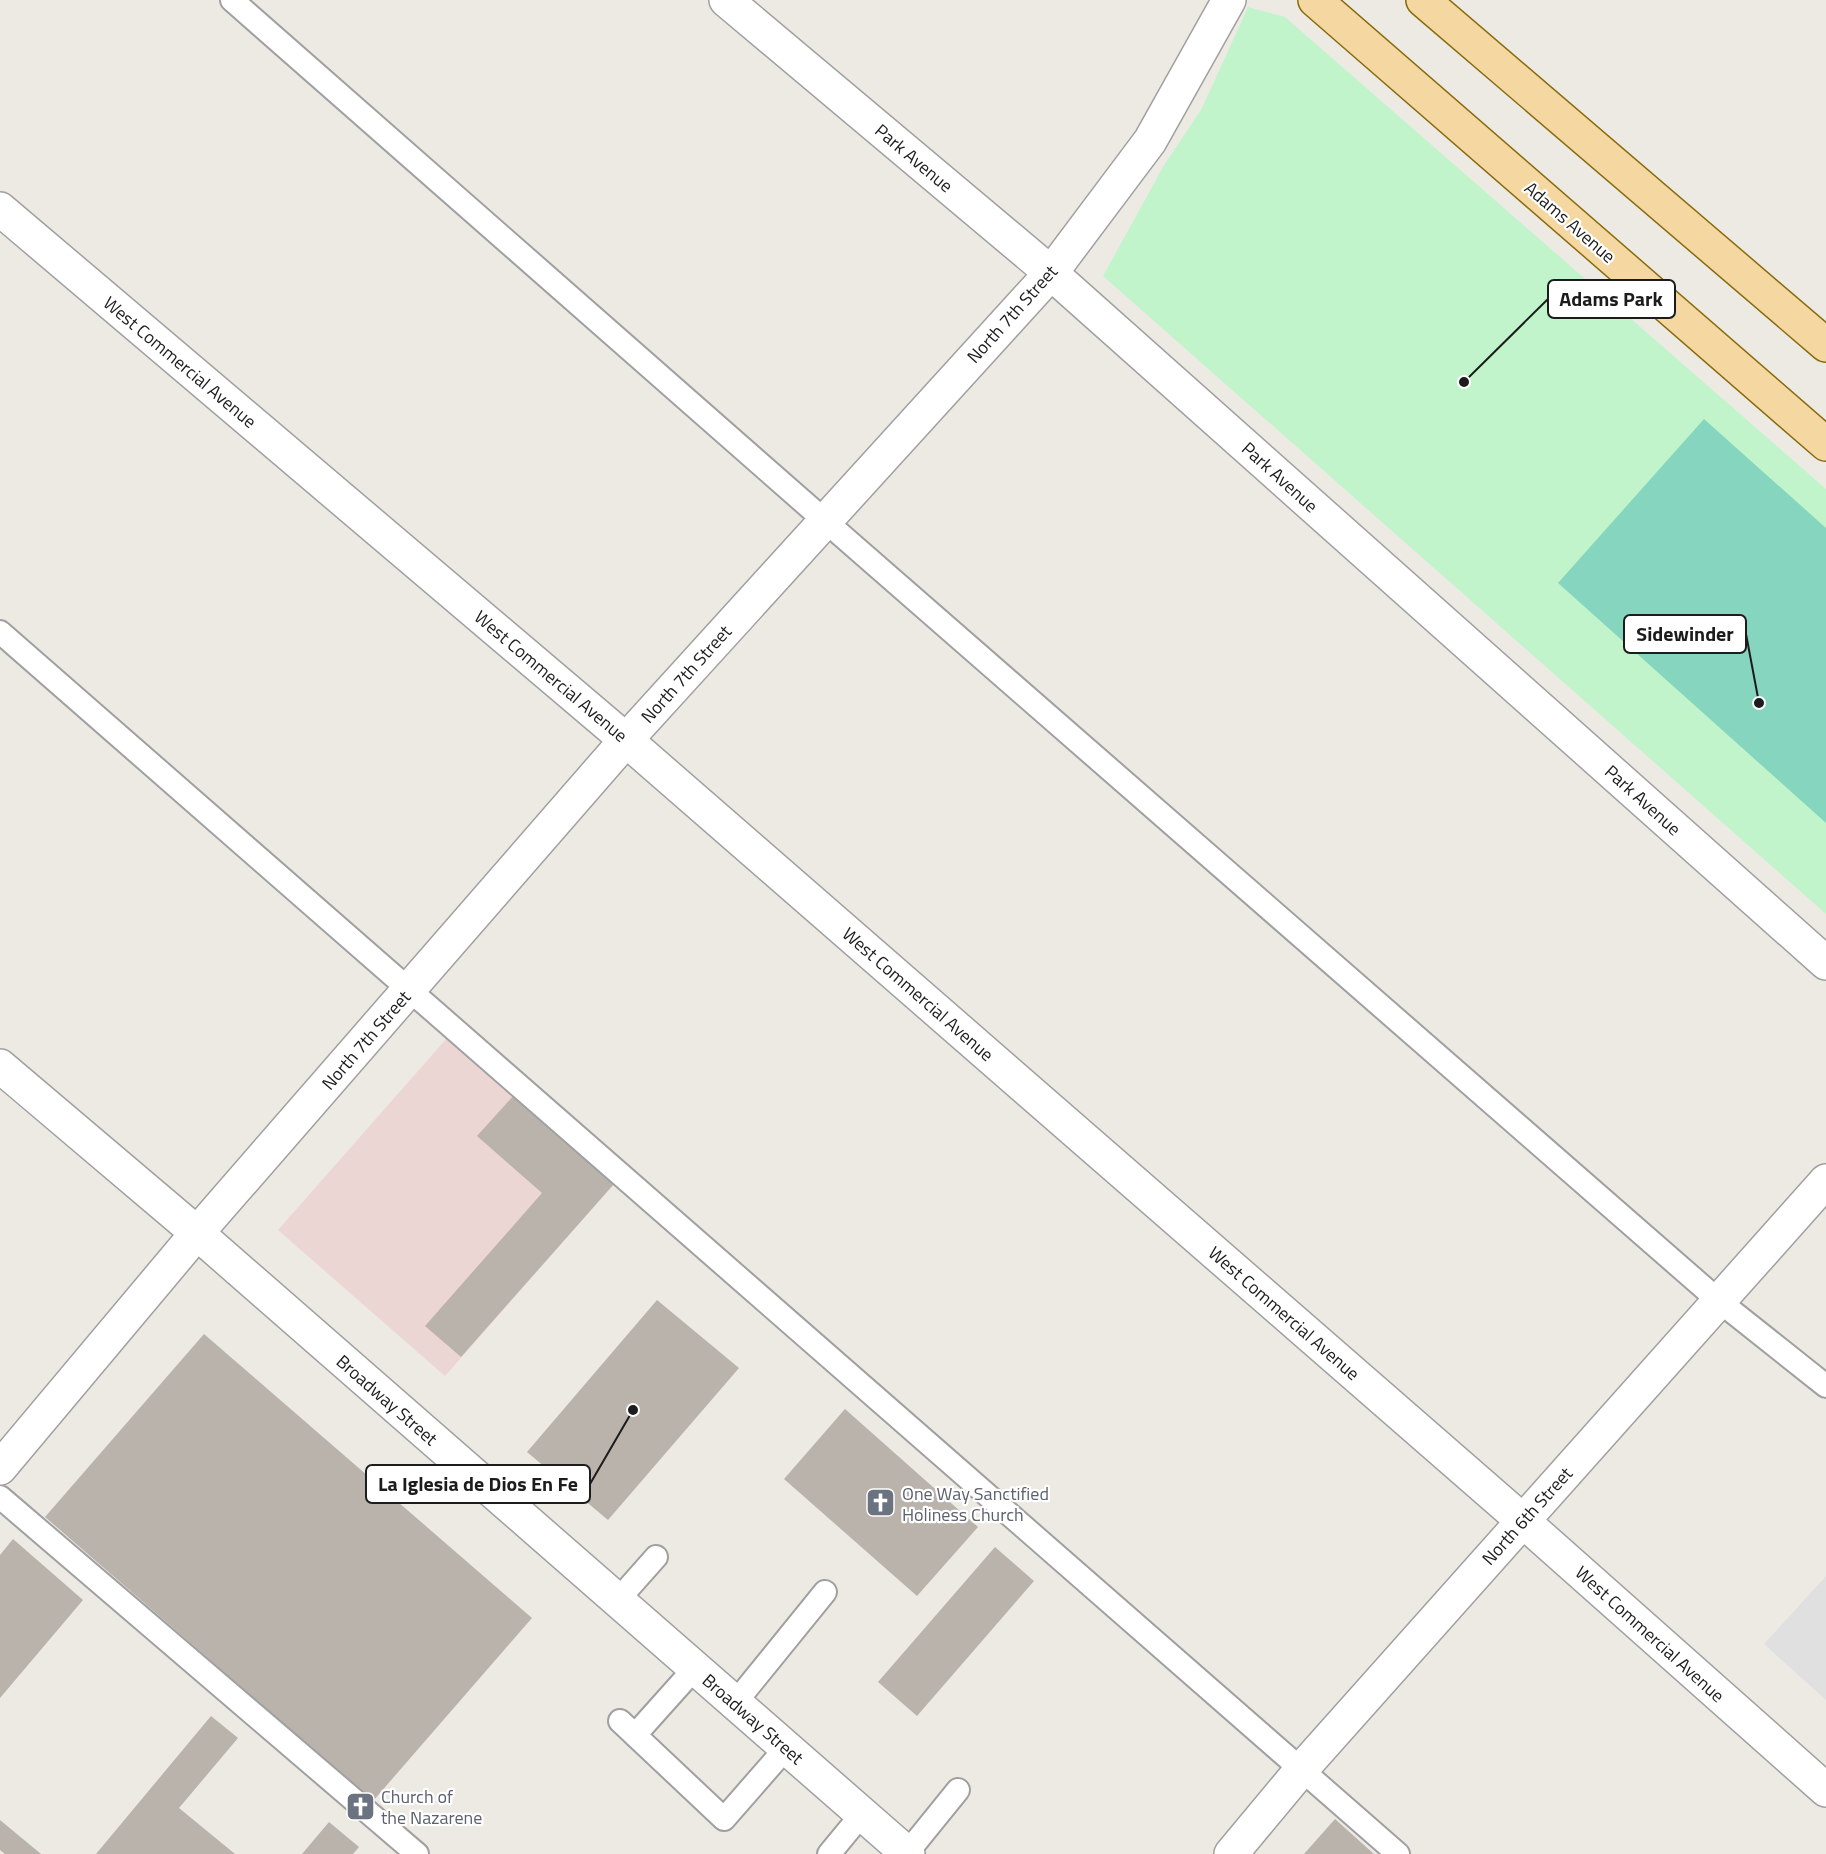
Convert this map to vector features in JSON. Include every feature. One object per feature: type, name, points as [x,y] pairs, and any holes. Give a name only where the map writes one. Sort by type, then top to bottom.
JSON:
[{"type":"main road","name":"Adams Avenue","points":[[1315,0],[1826,444]]},
{"type":"main road","points":[[1423,0],[1826,345]]},
{"type":"street","name":"Park Avenue","points":[[726,0],[1051,273],[1826,963]]},
{"type":"street","name":"North 7th Street","points":[[0,1468],[197,1233],[626,740],[1051,273],[1150,141],[1229,0]]},
{"type":"street","name":"West Commercial Avenue","points":[[0,209],[626,740],[1523,1521],[1826,1790]]},
{"type":"street","name":"Broadway Street","points":[[0,1066],[197,1233],[907,1853]]},
{"type":"street","name":"North 6th Street","points":[[1231,1854],[1301,1770],[1826,1181]]},
{"type":"lane","points":[[232,0],[1719,1301],[1826,1386]]},
{"type":"lane","points":[[0,632],[1398,1854]]},
{"type":"lane","points":[[0,1497],[417,1854]]},
{"type":"lane","points":[[617,1600],[657,1557]]},
{"type":"lane","points":[[735,1703],[825,1592]]},
{"type":"lane","points":[[695,1668],[627,1728],[724,1819],[786,1748]]},
{"type":"lane","points":[[907,1853],[958,1790]]},
{"type":"lane","points":[[829,1854],[862,1814]]},
{"type":"shaded area","points":[[447,1038],[614,1184],[445,1376],[278,1230]]},
{"type":"shaded area","points":[[1826,1576],[1826,1700],[1764,1644]]},
{"type":"green space","points":[[1248,7],[1285,17],[1826,489],[1826,914],[1103,276],[1163,167],[1202,108]]},
{"type":"green space","points":[[1704,419],[1826,528],[1826,823],[1558,583]]},
{"type":"building","points":[[514,1095],[614,1184],[461,1357],[425,1326],[542,1193],[477,1136]]},
{"type":"building","points":[[657,1300],[739,1368],[608,1520],[527,1452]]},
{"type":"building","points":[[204,1334],[532,1618],[373,1801],[45,1517]]},
{"type":"building","name":"One Way Sanctified Holiness Church","points":[[845,1409],[978,1527],[917,1596],[784,1479]]},
{"type":"building","points":[[13,1539],[83,1600],[0,1698],[0,1555]]},
{"type":"building","points":[[995,1547],[1034,1581],[917,1716],[878,1682]]},
{"type":"building","points":[[211,1716],[238,1738],[179,1808],[235,1854],[96,1854]]},
{"type":"building","points":[[1335,1819],[1374,1854],[1304,1854]]},
{"type":"building","points":[[0,1820],[41,1854],[5,1854],[0,1850]]},
{"type":"building","points":[[329,1822],[359,1847],[353,1854],[302,1854]]},
{"type":"place","name":"Adams Park","points":[[1464,382]]},
{"type":"place","name":"Sidewinder","points":[[1759,703]]},
{"type":"place","name":"La Iglesia de Dios En Fe","points":[[633,1410]]},
{"type":"place","name":"One Way Sanctified Holiness Church","points":[[881,1503]]},
{"type":"place","name":"Church of the Nazarene","points":[[360,1806]]}]
